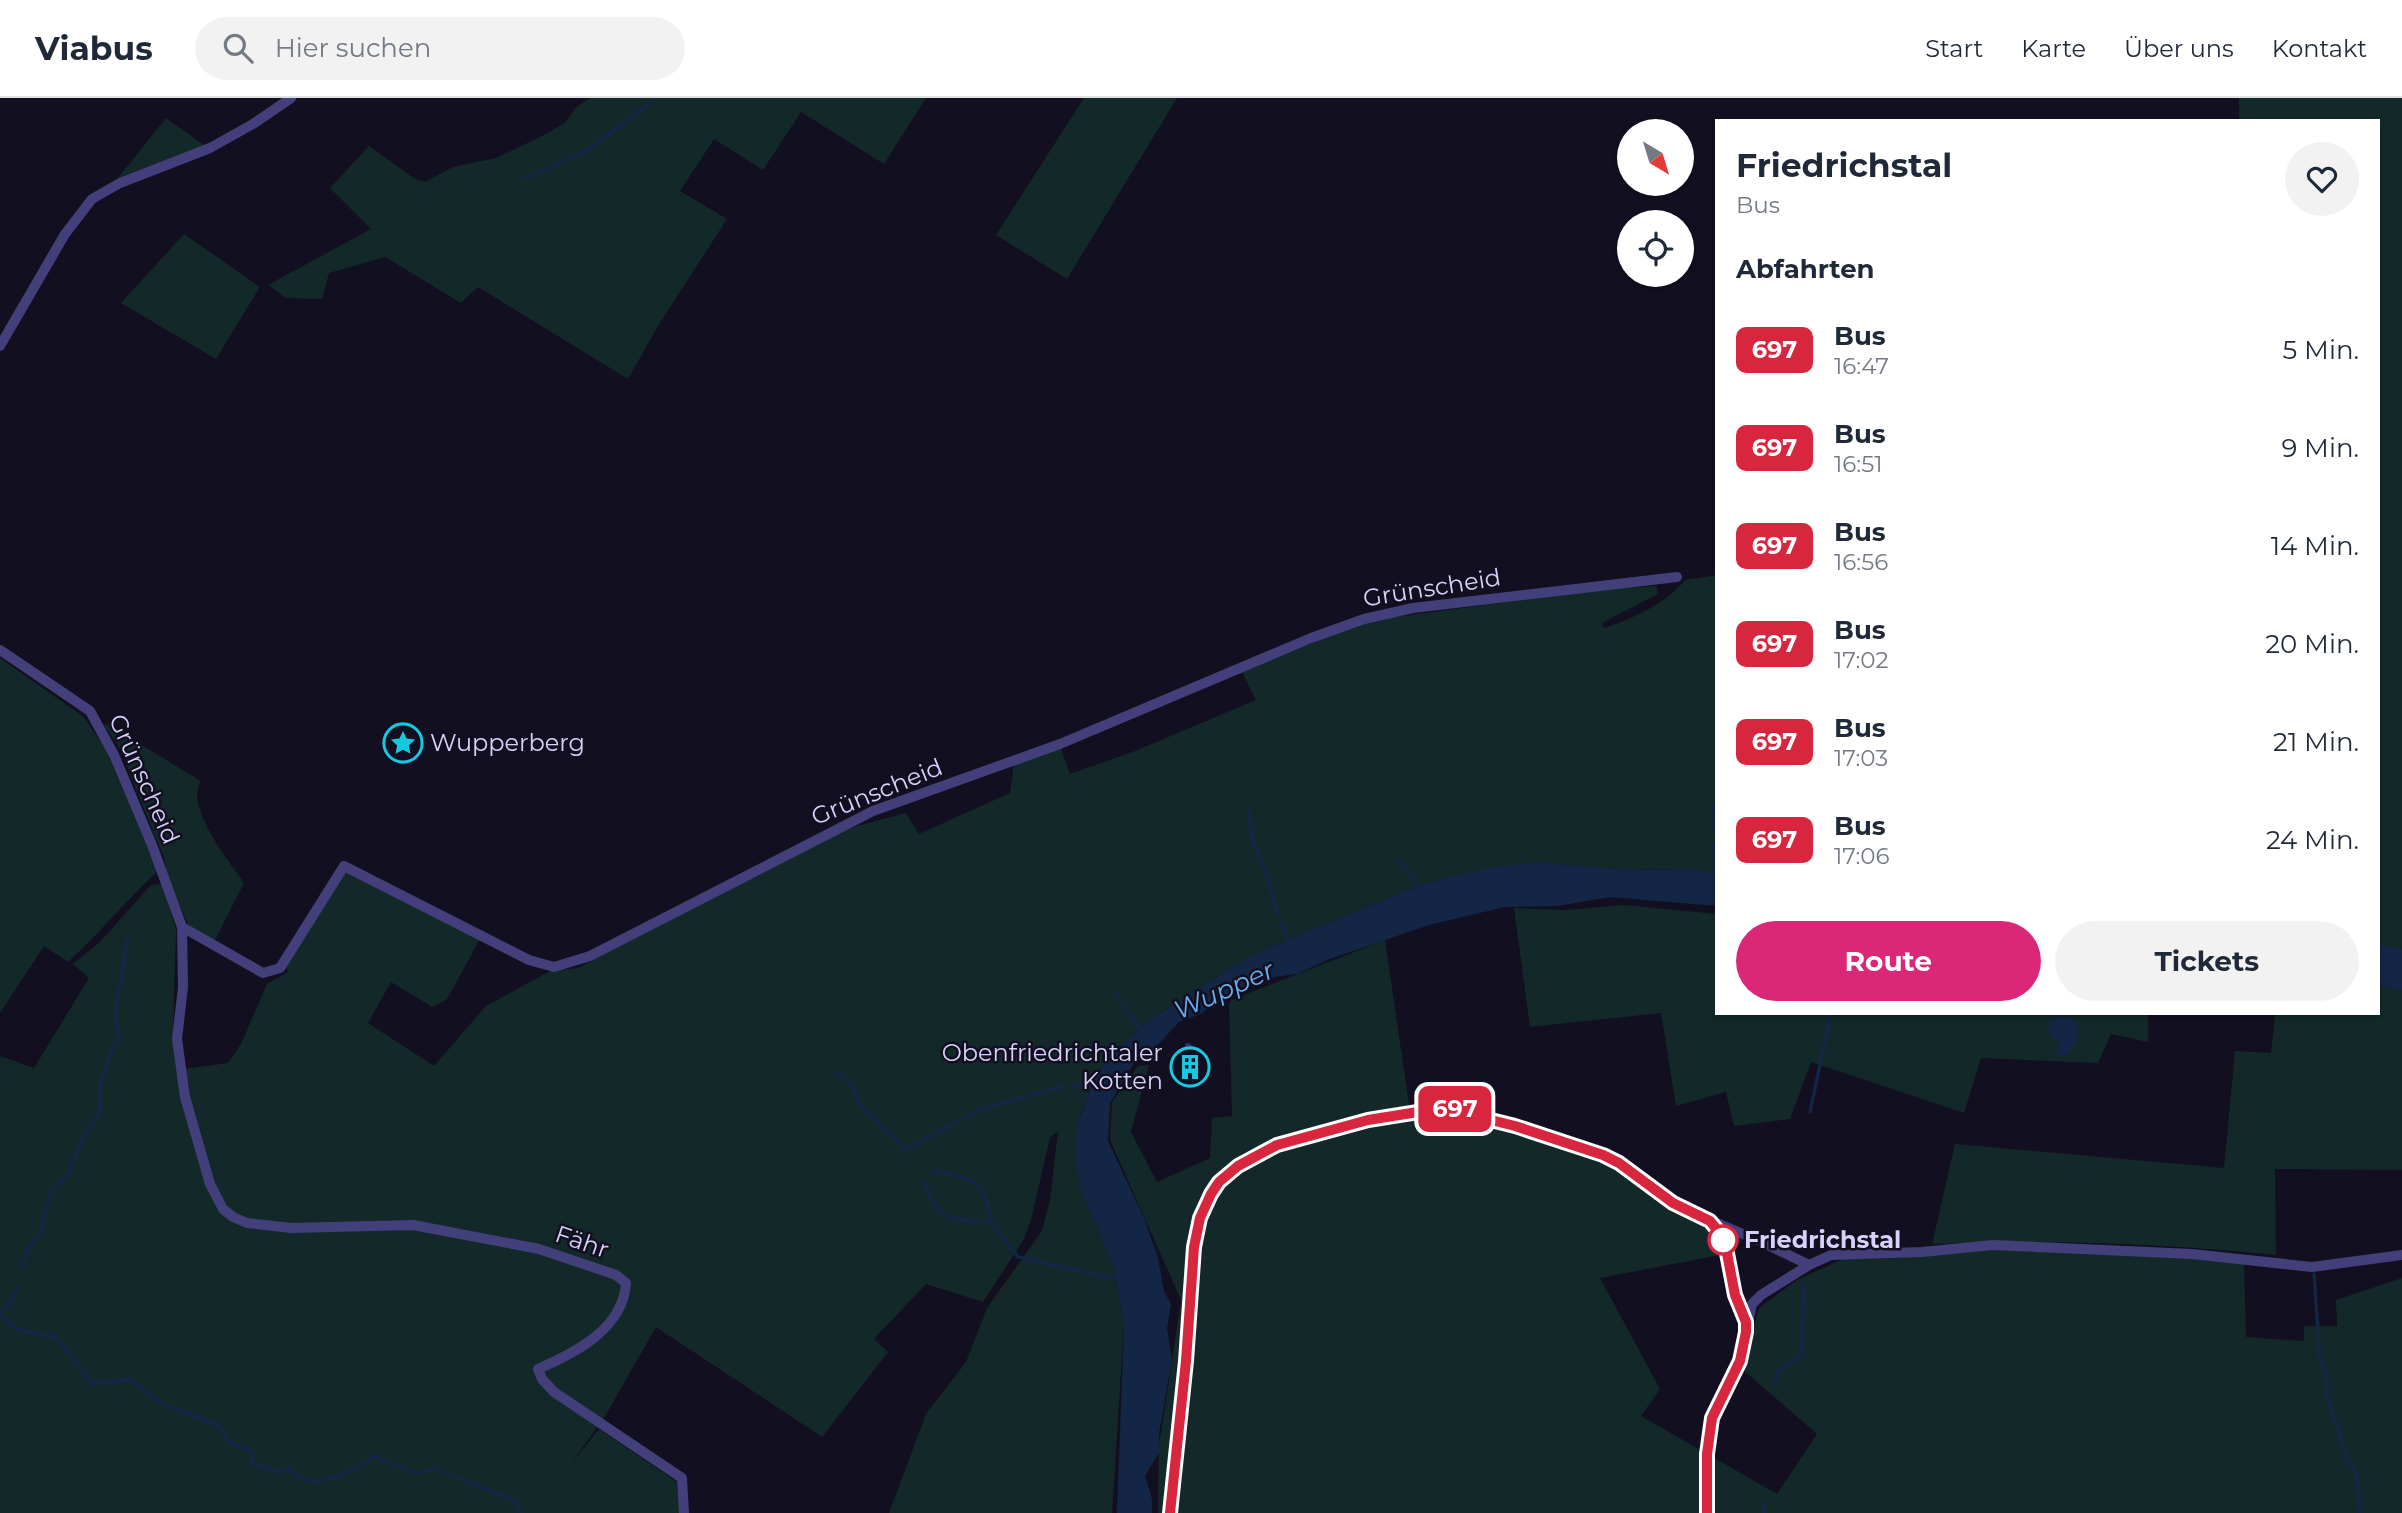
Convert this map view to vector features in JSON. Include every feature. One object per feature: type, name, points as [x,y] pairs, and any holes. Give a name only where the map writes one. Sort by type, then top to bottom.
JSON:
[{"type":"street","points":[[0,346],[65,234],[92,199],[120,183],[210,148],[253,124],[291,98]]},
{"type":"street","name":"Grünscheid","points":[[182,927],[263,973],[280,968],[344,866],[529,960],[554,967],[601,951],[873,811],[1060,744],[1311,638],[1364,619],[1413,608],[1677,577]]},
{"type":"street","name":"Grünscheid","points":[[0,650],[90,711],[114,755],[152,845],[182,927],[183,987],[177,1039],[185,1097],[210,1184],[223,1209]]},
{"type":"street","points":[[1170,1513],[1197,1230],[1205,1207],[1219,1182],[1248,1159],[1277,1145],[1368,1120],[1443,1108],[1515,1126],[1603,1155],[1619,1163],[1673,1203],[1809,1265]]},
{"type":"street","name":"Fähr","points":[[223,1209],[247,1223],[290,1228],[413,1225],[539,1249],[616,1275],[626,1283],[625,1295],[595,1338],[565,1357],[538,1368],[542,1379],[554,1392],[682,1478],[684,1513]]},
{"type":"street","points":[[1710,1221],[1719,1232],[1726,1248],[1735,1295],[1746,1322]]},
{"type":"street","points":[[1707,1513],[1708,1441],[1712,1418],[1718,1401],[1740,1361],[1746,1322],[1754,1301],[1809,1265],[1838,1254],[1922,1252],[1976,1245],[2192,1254],[2312,1267],[2402,1255]]},
{"type":"green space","points":[[590,98],[926,98],[884,164],[801,112],[763,170],[714,139],[680,191],[727,219],[658,326],[628,379],[478,287],[461,303],[385,257],[329,273],[322,299],[286,298],[268,285],[371,229],[330,188],[369,146],[415,179],[425,182],[453,167],[496,158],[540,137],[565,123],[575,108]]},
{"type":"green space","points":[[1084,98],[1177,98],[1067,279],[996,235]]},
{"type":"green space","points":[[2239,98],[2402,98],[2402,949],[2380,944],[2380,119],[2239,119]]},
{"type":"green space","points":[[166,118],[204,145],[118,178]]},
{"type":"green space","points":[[184,234],[260,287],[216,359],[121,303]]},
{"type":"green space","points":[[1715,575],[1715,873],[1689,869],[1627,870],[1540,862],[1455,875],[1402,892],[1248,957],[1154,1017],[1110,1054],[1094,1081],[1078,1121],[1081,1191],[1114,1268],[1124,1325],[1112,1513],[889,1513],[926,1414],[966,1362],[987,1308],[1042,1231],[1050,1199],[1058,1132],[1050,1137],[1024,1239],[983,1302],[926,1284],[874,1339],[888,1352],[822,1437],[656,1327],[604,1418],[570,1465],[599,1429],[677,1482],[682,1513],[0,1513],[0,1056],[34,1068],[89,978],[73,964],[100,942],[151,885],[162,884],[176,929],[173,1034],[177,1070],[228,1063],[241,1044],[267,984],[288,972],[286,966],[343,874],[349,872],[480,939],[447,999],[432,1007],[391,982],[368,1023],[434,1066],[486,1006],[550,971],[578,968],[846,829],[906,813],[919,834],[1010,793],[1014,764],[1061,749],[1070,774],[1135,751],[1256,700],[1242,672],[1365,621],[1604,589],[1656,586],[1658,594],[1602,623],[1604,628],[1648,609],[1669,596],[1685,580]]},
{"type":"green space","points":[[0,658],[84,717],[106,750],[157,869],[68,962],[44,946],[0,1013]]},
{"type":"green space","points":[[107,724],[201,781],[197,792],[203,818],[219,848],[244,883],[214,942],[189,926],[169,883],[164,858],[119,747],[104,725]]},
{"type":"green space","points":[[1623,905],[1715,914],[1715,1015],[2148,1015],[2148,1042],[2111,1034],[2098,1063],[1981,1058],[1964,1113],[1811,1062],[1790,1119],[1734,1126],[1726,1092],[1676,1106],[1661,1013],[1530,1027],[1514,908],[1567,910]]},
{"type":"green space","points":[[1385,940],[1411,1118],[1445,1112],[1519,1132],[1614,1167],[1683,1216],[1711,1231],[1720,1255],[1600,1278],[1660,1389],[1641,1416],[1777,1494],[1817,1434],[1742,1369],[1759,1308],[1797,1280],[1843,1259],[1901,1258],[1957,1250],[2021,1250],[2191,1258],[2244,1264],[2246,1337],[2304,1341],[2304,1326],[2337,1326],[2336,1300],[2402,1278],[2402,1513],[1158,1513],[1159,1446],[1181,1300],[1110,1140],[1112,1102],[1138,1066],[1149,1065],[1131,1132],[1157,1182],[1210,1158],[1212,1118],[1232,1116],[1231,1000]]},
{"type":"green space","points":[[2380,985],[2402,990],[2402,1170],[2275,1169],[2276,1255],[2104,1243],[1932,1244],[1955,1144],[2224,1168],[2235,1051],[2271,1053],[2275,1015],[2380,1015]]},
{"type":"water","name":"Wupper","points":[[1540,862],[1627,870],[1689,869],[1715,873],[1715,906],[1611,897],[1557,906],[1505,907],[1429,925],[1327,960],[1297,974],[1275,977],[1232,992],[1201,1014],[1179,1022],[1155,1048],[1134,1063],[1110,1103],[1108,1141],[1144,1218],[1158,1258],[1164,1291],[1171,1304],[1167,1329],[1172,1359],[1159,1434],[1160,1451],[1145,1476],[1152,1499],[1152,1513],[1117,1513],[1124,1325],[1114,1268],[1081,1191],[1075,1156],[1078,1122],[1094,1081],[1110,1054],[1154,1017],[1248,957],[1402,892],[1455,875]]},
{"type":"water","points":[[2380,944],[2402,949],[2402,990],[2380,985]]},
{"type":"water","points":[[2059,1016],[2074,1019],[2078,1036],[2074,1047],[2059,1057],[2056,1055],[2058,1042],[2050,1035],[2048,1024]]},
{"type":"building","name":"Obenfriedrichtaler Kotten","points":[[1187,1044],[1201,1051],[1191,1079],[1181,1074],[1187,1059],[1181,1057]]},
{"type":"waterway","points":[[523,179],[589,149],[649,104],[653,98]]},
{"type":"waterway","points":[[1714,804],[1714,830]]},
{"type":"waterway","points":[[1248,809],[1253,842],[1266,873],[1278,915]]},
{"type":"waterway","points":[[1714,844],[1715,860]]},
{"type":"waterway","points":[[1398,859],[1419,888]]},
{"type":"waterway","points":[[1281,923],[1290,944]]},
{"type":"waterway","points":[[23,1266],[26,1252],[42,1231],[43,1217],[53,1189],[67,1176],[84,1136],[100,1112],[100,1086],[113,1047],[120,1038],[115,1015],[128,937]]},
{"type":"waterway","points":[[1116,995],[1121,1002]]},
{"type":"waterway","points":[[1124,1006],[1141,1030]]},
{"type":"waterway","points":[[1810,1112],[1831,1015]]},
{"type":"waterway","points":[[838,1073],[851,1083],[861,1106],[905,1149],[981,1109],[1063,1086]]},
{"type":"waterway","points":[[1071,1085],[1094,1087]]},
{"type":"waterway","points":[[934,1170],[975,1184],[985,1198],[991,1223]]},
{"type":"waterway","points":[[924,1183],[942,1213],[957,1219],[991,1223],[1018,1257],[1120,1280]]},
{"type":"waterway","points":[[2314,1274],[2320,1360],[2326,1373],[2327,1396],[2346,1456],[2357,1475],[2360,1513]]},
{"type":"waterway","points":[[1774,1385],[1780,1369],[1801,1356],[1804,1283]]},
{"type":"waterway","points":[[0,1314],[9,1305],[17,1289]]},
{"type":"waterway","points":[[0,1316],[19,1330],[57,1338],[92,1384],[130,1379],[160,1403],[219,1426],[231,1444],[252,1451],[253,1464],[281,1472],[287,1468],[305,1479],[317,1481],[347,1472],[374,1456],[416,1473],[436,1469],[515,1501],[521,1513]]},
{"type":"waterway","points":[[1764,1503],[1764,1513]]},
{"type":"bus line","name":"697","points":[[1170,1513],[1186,1361],[1194,1247],[1200,1218],[1211,1194],[1219,1182],[1238,1166],[1277,1145],[1368,1120],[1435,1108],[1465,1111],[1603,1155],[1619,1163],[1673,1203],[1710,1221],[1719,1232],[1726,1248],[1735,1295],[1746,1322],[1746,1332],[1740,1361],[1714,1409],[1709,1428],[1707,1513]]},
{"type":"place","name":"Wupperberg","points":[[403,743]]},
{"type":"place","name":"Obenfriedrichtaler Kotten","points":[[1190,1067]]},
{"type":"place","name":"Friedrichstal","points":[[1723,1240]]}]
